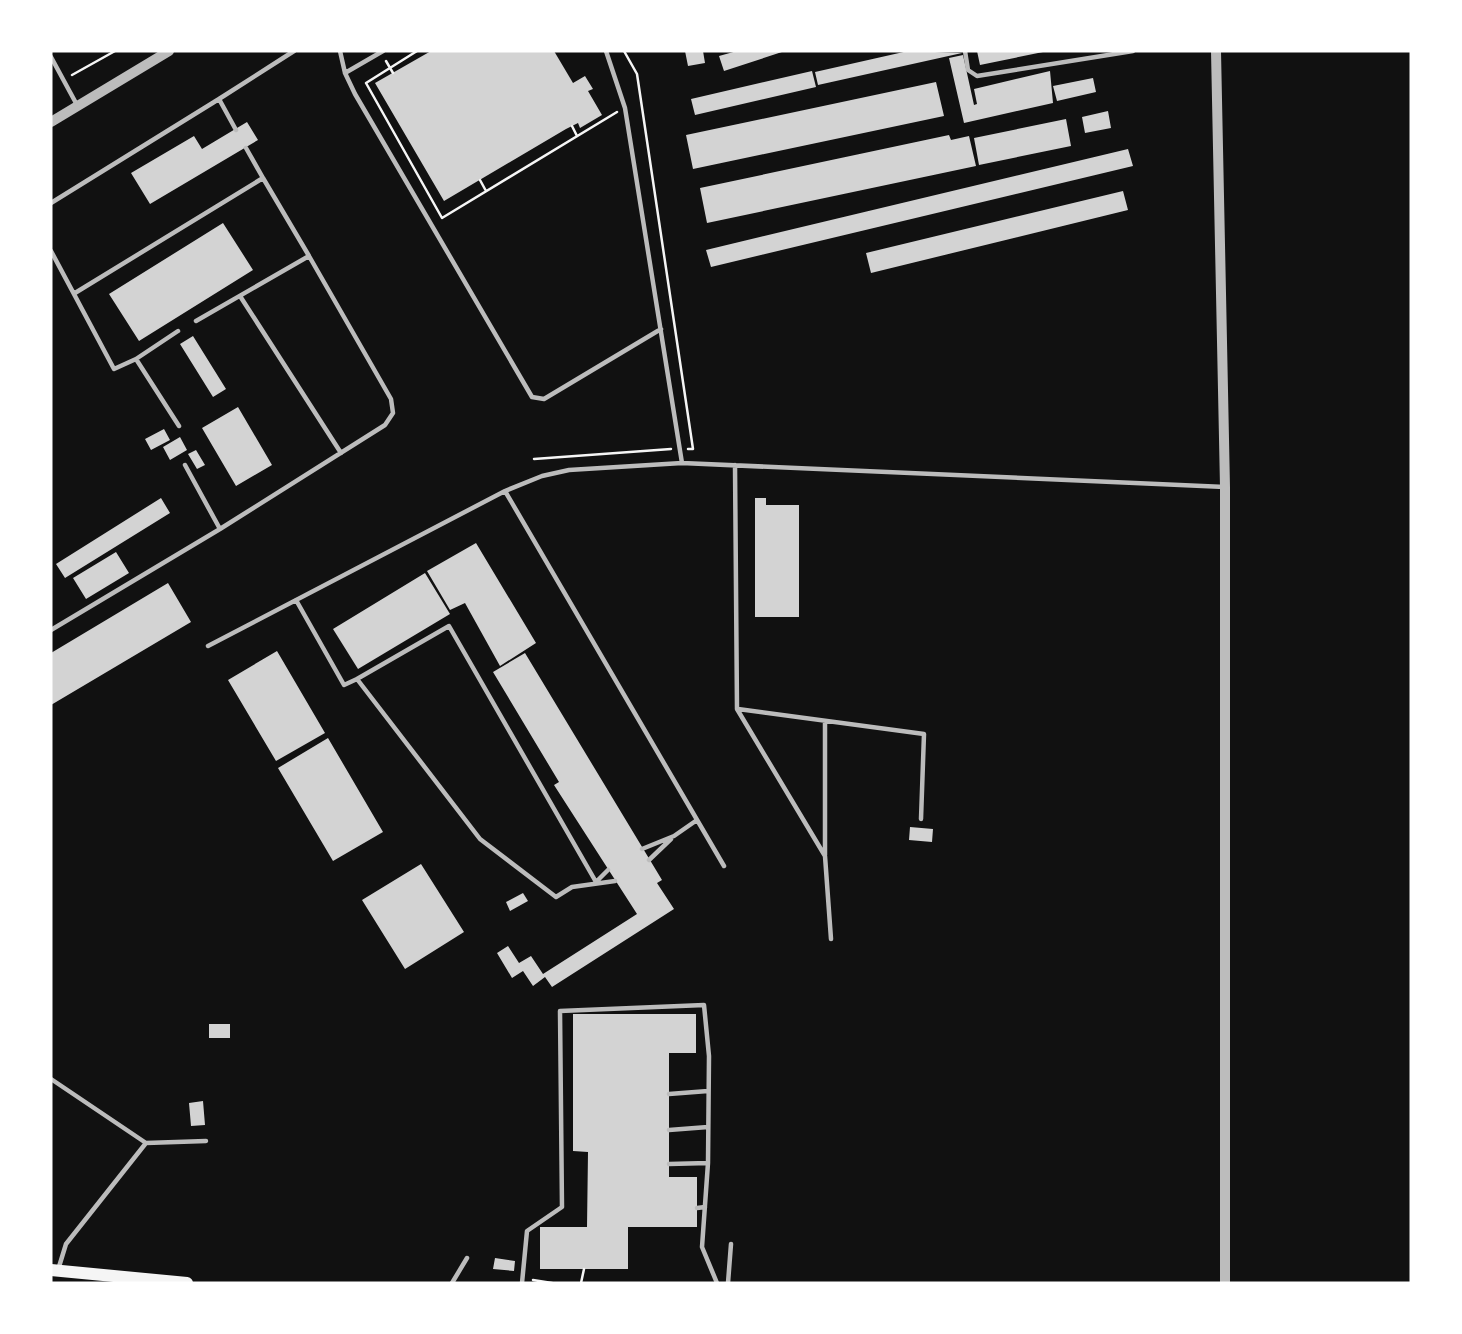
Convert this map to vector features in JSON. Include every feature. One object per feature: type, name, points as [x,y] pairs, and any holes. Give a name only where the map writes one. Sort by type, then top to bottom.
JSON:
[{"type":"main road","points":[[54,1270],[187,1283]]},
{"type":"street","points":[[51,122],[169,51]]},
{"type":"street","points":[[1216,51],[1225,487],[1225,1283]]},
{"type":"lane","points":[[51,203],[294,51]]},
{"type":"lane","points":[[340,51],[345,73],[532,397],[544,399],[661,329]]},
{"type":"lane","points":[[345,73],[383,51]]},
{"type":"lane","points":[[606,51],[625,108],[682,463]]},
{"type":"lane","points":[[965,51],[968,70],[977,76],[1089,54],[1131,51]]},
{"type":"lane","points":[[51,57],[77,106]]},
{"type":"lane","points":[[219,99],[236,130]]},
{"type":"lane","points":[[51,630],[341,453],[385,425],[393,413],[391,399],[246,148]]},
{"type":"lane","points":[[75,293],[263,178]]},
{"type":"lane","points":[[51,251],[114,369],[136,359],[178,331]]},
{"type":"lane","points":[[197,321],[309,256]]},
{"type":"lane","points":[[240,296],[341,453]]},
{"type":"lane","points":[[136,359],[179,426]]},
{"type":"lane","points":[[208,646],[505,491],[542,476],[569,470],[682,463],[1225,487]]},
{"type":"lane","points":[[185,465],[220,529]]},
{"type":"lane","points":[[735,466],[737,709],[825,856]]},
{"type":"lane","points":[[505,491],[724,866]]},
{"type":"lane","points":[[296,600],[344,685],[449,626],[596,882]]},
{"type":"lane","points":[[357,679],[480,839],[556,897],[572,887],[615,881]]},
{"type":"lane","points":[[737,709],[924,734],[921,819]]},
{"type":"lane","points":[[825,721],[825,856],[831,939]]},
{"type":"lane","points":[[642,849],[674,835],[697,820]]},
{"type":"lane","points":[[649,860],[674,835]]},
{"type":"lane","points":[[596,882],[608,870]]},
{"type":"lane","points":[[522,1281],[527,1231],[562,1208],[560,1011],[704,1005],[708,1163],[702,1247],[717,1283]]},
{"type":"lane","points":[[51,1079],[146,1143],[206,1142]]},
{"type":"lane","points":[[669,1094],[708,1091]]},
{"type":"lane","points":[[669,1130],[708,1128]]},
{"type":"lane","points":[[54,1270],[66,1244],[146,1143]]},
{"type":"lane","points":[[669,1164],[708,1163]]},
{"type":"lane","points":[[697,1208],[705,1207]]},
{"type":"lane","points":[[728,1283],[731,1244]]},
{"type":"lane","points":[[452,1283],[467,1258]]},
{"type":"path","points":[[63,80],[115,51]]},
{"type":"path","points":[[417,51],[366,83],[442,218],[641,98]]},
{"type":"path","points":[[572,126],[578,136]]},
{"type":"path","points":[[480,180],[486,191]]},
{"type":"path","points":[[581,1283],[584,1269]]},
{"type":"path","points":[[522,1281],[552,1283]]},
{"type":"building","points":[[431,51],[554,51],[573,83],[585,76],[593,89],[588,91],[602,115],[580,128],[578,123],[566,129],[444,201],[375,83]]},
{"type":"building","points":[[685,51],[703,51],[705,63],[688,66]]},
{"type":"building","points":[[737,51],[785,51],[724,71],[719,56]]},
{"type":"building","points":[[908,51],[962,53],[818,85],[815,72]]},
{"type":"building","points":[[977,51],[1042,51],[1043,52],[980,65]]},
{"type":"building","points":[[963,55],[974,105],[977,104],[974,89],[1050,71],[1053,103],[964,123],[949,58]]},
{"type":"building","points":[[812,71],[816,87],[695,115],[691,99]]},
{"type":"building","points":[[1093,78],[1096,92],[1057,101],[1053,86]]},
{"type":"building","points":[[936,82],[944,116],[693,169],[686,135]]},
{"type":"building","points":[[1108,111],[1111,128],[1085,133],[1082,117]]},
{"type":"building","points":[[1066,119],[1071,146],[979,165],[974,138]]},
{"type":"building","points":[[247,122],[258,140],[150,204],[131,173],[194,136],[202,149]]},
{"type":"building","points":[[949,135],[951,140],[969,136],[976,166],[707,223],[700,188]]},
{"type":"building","points":[[1128,149],[1133,166],[711,267],[706,250]]},
{"type":"building","points":[[1123,191],[1128,210],[871,273],[866,253]]},
{"type":"building","points":[[223,223],[253,270],[139,341],[109,294]]},
{"type":"building","points":[[193,336],[226,389],[213,397],[180,344]]},
{"type":"building","points":[[238,407],[272,465],[236,486],[202,428]]},
{"type":"building","points":[[164,429],[170,440],[151,450],[145,439]]},
{"type":"building","points":[[180,437],[187,450],[170,460],[163,447]]},
{"type":"building","points":[[196,450],[205,465],[197,469],[188,454]]},
{"type":"building","points":[[161,498],[170,513],[65,578],[56,564]]},
{"type":"building","points":[[755,498],[766,498],[766,505],[799,505],[799,617],[755,617]]},
{"type":"building","points":[[476,543],[536,643],[500,666],[465,603],[450,610],[427,571]]},
{"type":"building","points":[[116,552],[129,573],[86,599],[73,578]]},
{"type":"building","points":[[425,573],[450,614],[358,669],[333,629]]},
{"type":"building","points":[[168,583],[191,622],[51,705],[51,653]]},
{"type":"building","points":[[277,651],[325,733],[276,761],[228,680]]},
{"type":"building","points":[[525,653],[662,880],[657,883],[674,909],[552,987],[545,977],[533,986],[523,971],[512,978],[497,953],[508,946],[519,963],[531,956],[543,974],[637,914],[554,785],[559,782],[493,672]]},
{"type":"building","points":[[328,738],[383,832],[333,861],[278,768]]},
{"type":"building","points":[[910,827],[933,829],[932,842],[909,840]]},
{"type":"building","points":[[421,864],[464,932],[405,969],[362,900]]},
{"type":"building","points":[[523,893],[528,901],[510,911],[506,902]]},
{"type":"building","points":[[573,1014],[696,1014],[696,1053],[669,1053],[669,1177],[697,1177],[697,1227],[628,1227],[628,1269],[540,1269],[540,1227],[587,1227],[588,1152],[573,1151]]},
{"type":"building","points":[[209,1024],[230,1024],[230,1038],[209,1038]]},
{"type":"building","points":[[203,1101],[205,1125],[191,1126],[189,1103]]},
{"type":"building","points":[[495,1258],[515,1261],[514,1271],[493,1269]]}]
